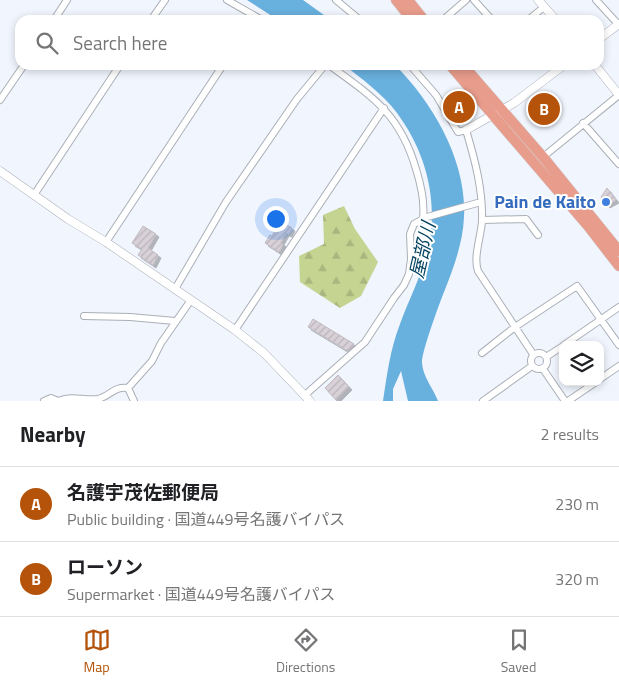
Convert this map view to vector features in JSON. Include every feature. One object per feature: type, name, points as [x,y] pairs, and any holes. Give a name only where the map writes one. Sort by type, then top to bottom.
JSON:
[{"type":"highway","points":[[396,0],[408,15]]},
{"type":"highway","points":[[408,0],[420,15]]},
{"type":"highway","points":[[454,70],[588,226],[619,266]]},
{"type":"highway","points":[[467,70],[543,157],[619,251]]},
{"type":"street","points":[[57,15],[67,0]]},
{"type":"street","points":[[154,15],[165,0]]},
{"type":"street","points":[[227,0],[250,15]]},
{"type":"street","points":[[336,0],[354,15]]},
{"type":"street","points":[[449,15],[466,0]]},
{"type":"street","points":[[474,0],[488,15]]},
{"type":"street","points":[[538,0],[551,15]]},
{"type":"street","points":[[596,0],[618,24],[604,35]]},
{"type":"street","points":[[534,15],[544,7]]},
{"type":"street","points":[[0,100],[21,70]]},
{"type":"street","points":[[34,196],[117,70]]},
{"type":"street","points":[[106,242],[220,70]]},
{"type":"street","points":[[175,288],[226,202],[297,99],[321,70]]},
{"type":"street","points":[[336,70],[384,108],[399,128],[409,146],[421,183],[425,204],[425,217]]},
{"type":"street","points":[[414,70],[436,95],[458,132],[466,130],[514,103],[557,70]]},
{"type":"street","points":[[543,157],[619,95],[599,70]]},
{"type":"street","points":[[236,330],[384,108]]},
{"type":"street","points":[[583,123],[619,164]]},
{"type":"street","points":[[466,130],[475,160],[481,202],[482,220],[476,265],[478,271],[533,354]]},
{"type":"street","points":[[0,171],[68,219],[106,242],[236,330],[264,353],[307,398],[365,342],[404,285],[409,274],[411,259],[410,234],[414,224],[425,217],[481,202]]},
{"type":"street","points":[[482,220],[526,220],[538,235]]},
{"type":"street","points":[[482,353],[515,327],[577,286],[619,345]]},
{"type":"street","points":[[128,388],[152,361],[175,321],[191,300]]},
{"type":"street","points":[[569,341],[619,307]]},
{"type":"street","points":[[84,316],[130,317],[175,321]]},
{"type":"street","points":[[546,357],[559,348]]},
{"type":"street","points":[[532,366],[538,369],[543,368],[547,363],[546,357],[540,353],[533,354]]},
{"type":"street","points":[[532,366],[533,354]]},
{"type":"street","points":[[483,401],[532,366]]},
{"type":"street","points":[[604,376],[619,366]]},
{"type":"street","points":[[543,368],[567,401],[590,386]]},
{"type":"street","points":[[44,401],[51,398],[58,401],[67,397],[89,400],[100,398],[120,387],[128,388]]},
{"type":"street","points":[[128,388],[134,401]]},
{"type":"green space","points":[[344,206],[355,229],[378,262],[361,296],[340,308],[300,282],[299,256],[324,244],[323,215]]},
{"type":"water","points":[[247,0],[303,0],[324,15],[270,15]]},
{"type":"water","points":[[350,70],[400,70],[422,97],[445,134],[454,154],[460,175],[464,217],[460,244],[432,326],[422,363],[424,373],[438,401],[408,401],[401,371],[393,389],[393,401],[383,401],[394,343],[428,249],[432,213],[428,178],[416,144],[397,113],[372,87]]},
{"type":"building","points":[[545,102],[553,112],[543,119],[537,112],[538,107]]},
{"type":"building","points":[[607,188],[616,200],[607,205],[601,197]]},
{"type":"building","points":[[280,221],[292,228],[289,234],[286,233],[281,242],[283,244],[279,252],[265,243],[270,235],[272,236]]},
{"type":"building","points":[[143,226],[156,234],[148,248],[158,255],[153,265],[138,255],[142,249],[132,243]]},
{"type":"building","points":[[313,319],[354,344],[348,351],[308,327]]},
{"type":"building","points":[[338,375],[349,387],[336,400],[325,388]]},
{"type":"place","name":"名護宇茂佐郵便局","points":[[459,107]]},
{"type":"place","name":"ローソン","points":[[544,109]]},
{"type":"place","name":"Pain de Kaito","points":[[606,202]]},
{"type":"water label","name":"屋部川","points":[[422,250]]}]
